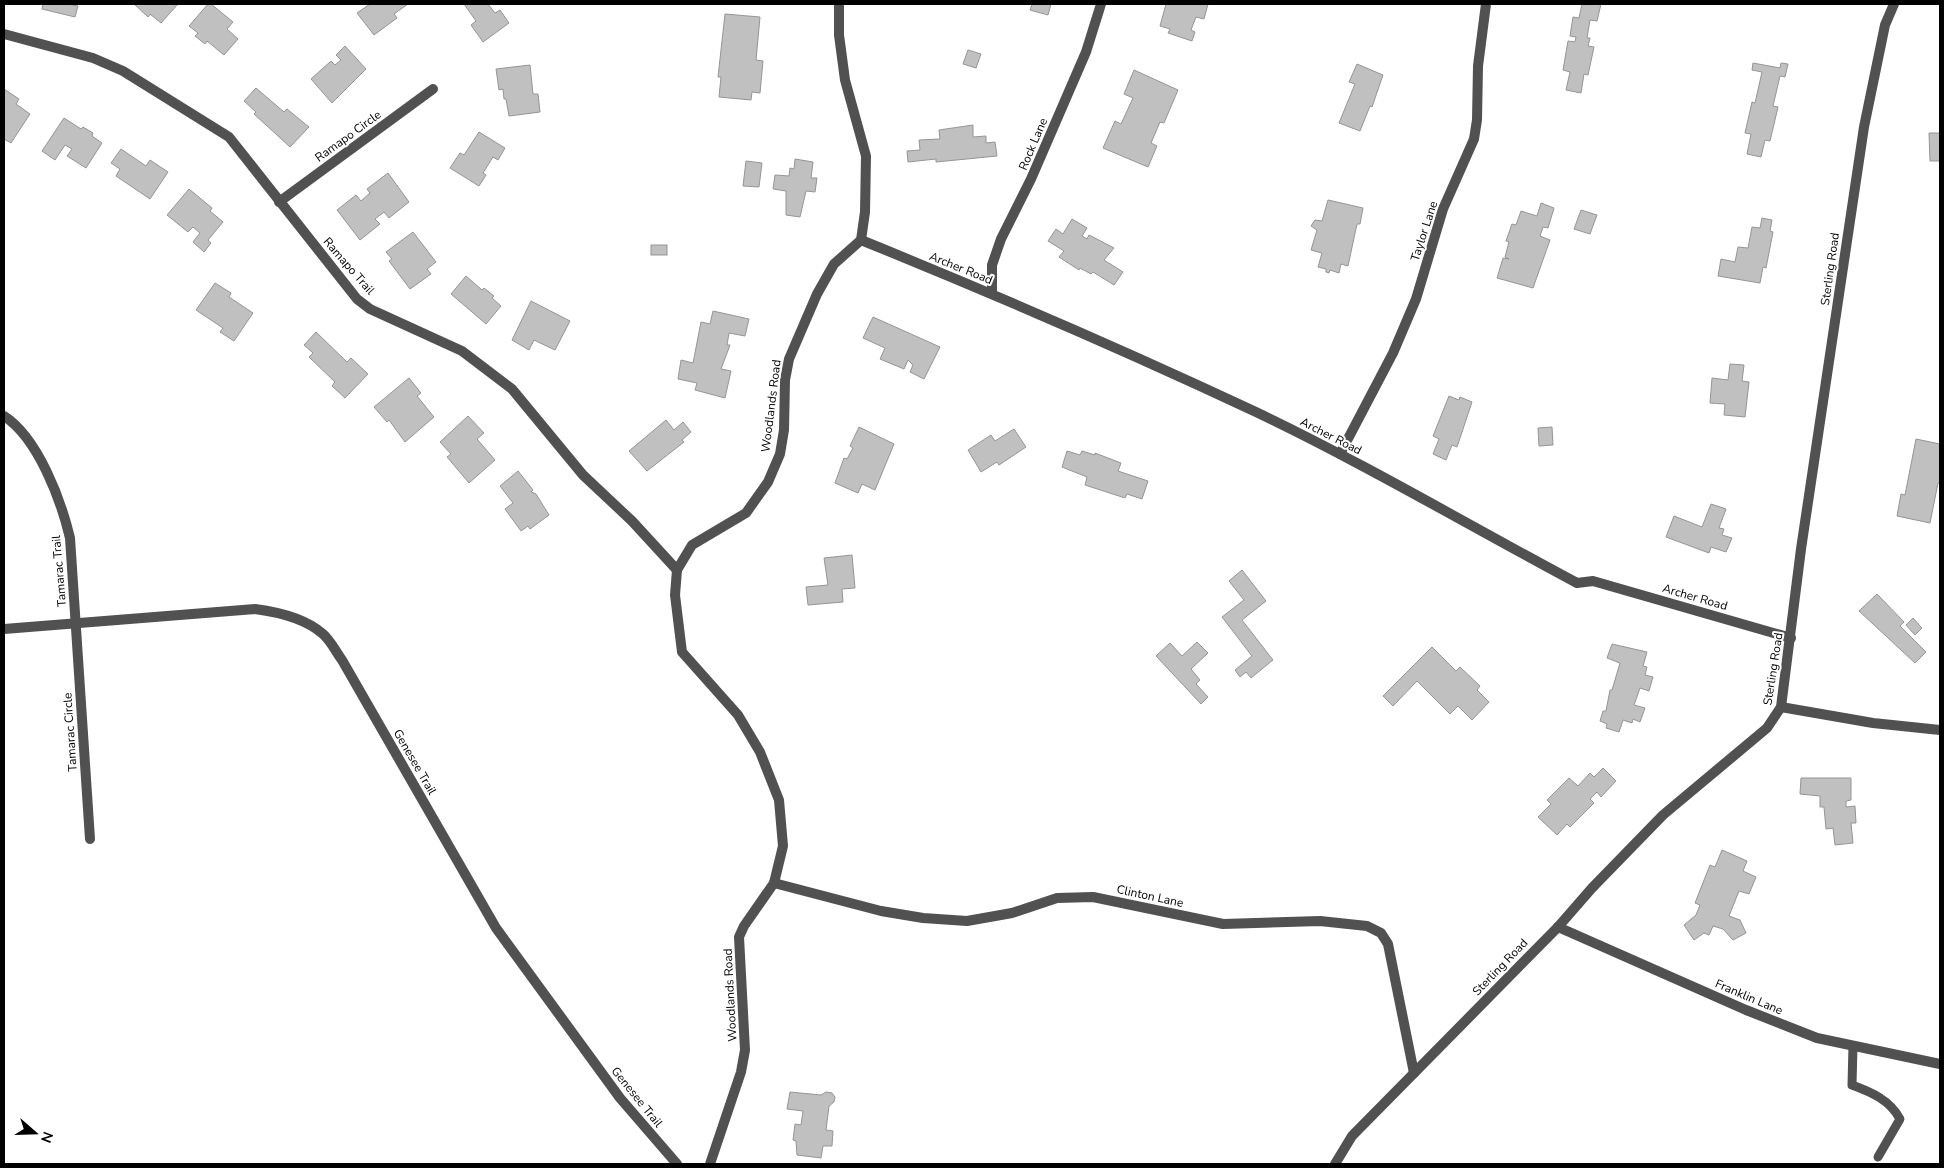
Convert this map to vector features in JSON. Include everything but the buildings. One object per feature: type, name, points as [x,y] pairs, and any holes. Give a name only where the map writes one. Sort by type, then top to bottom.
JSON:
[{"type":"street","points":[[839,4],[845,80],[866,156],[861,240]]},
{"type":"street","name":"Rock Lane","points":[[992,293],[992,265],[1001,239],[1031,179],[1086,52],[1101,4]]},
{"type":"street","name":"Taylor Lane","points":[[1340,454],[1393,354],[1416,299],[1443,210],[1474,139],[1477,120],[1478,66],[1486,4]]},
{"type":"street","name":"Sterling Road","points":[[1335,1164],[1352,1136],[1558,927],[1592,888],[1663,814],[1768,728],[1781,707],[1802,549],[1864,127],[1885,25],[1894,4]]},
{"type":"street","name":"Ramapo Trail","points":[[4,34],[93,58],[150,86],[229,137],[357,299],[370,309],[462,351],[512,389],[583,475],[632,521],[677,570]]},
{"type":"street","name":"Ramapo Circle","points":[[279,202],[433,89]]},
{"type":"street","name":"Archer Road","points":[[861,240],[992,293],[1256,412],[1340,454],[1577,583],[1593,581],[1791,638]]},
{"type":"street","name":"Woodlands Road","points":[[710,1164],[741,1072],[745,1050],[740,937],[744,926],[774,883],[783,846],[778,800],[760,752],[738,716],[682,652],[675,595],[677,570],[692,545],[746,513],[768,482],[780,454],[784,430],[785,380],[789,359],[817,294],[834,264],[861,240]]},
{"type":"street","name":"Tamarac Trail","points":[[4,416],[23,436],[42,461],[64,512],[70,538],[76,623]]},
{"type":"street","name":"Genesee Trail","points":[[4,629],[255,609],[276,612],[300,620],[324,634],[342,660],[496,928],[620,1098],[677,1164]]},
{"type":"street","name":"Tamarac Circle","points":[[76,623],[90,839]]},
{"type":"street","points":[[1781,707],[1873,723],[1940,730]]},
{"type":"street","name":"Clinton Lane","points":[[774,883],[881,911],[923,918],[967,921],[1012,913],[1057,898],[1093,897],[1223,924],[1320,921],[1367,926],[1381,934],[1388,944],[1414,1073]]},
{"type":"street","name":"Franklin Lane","points":[[1558,927],[1746,1010],[1817,1038],[1940,1064]]},
{"type":"lane","points":[[1853,1046],[1852,1085],[1870,1092],[1894,1108],[1900,1119],[1878,1157]]}]
